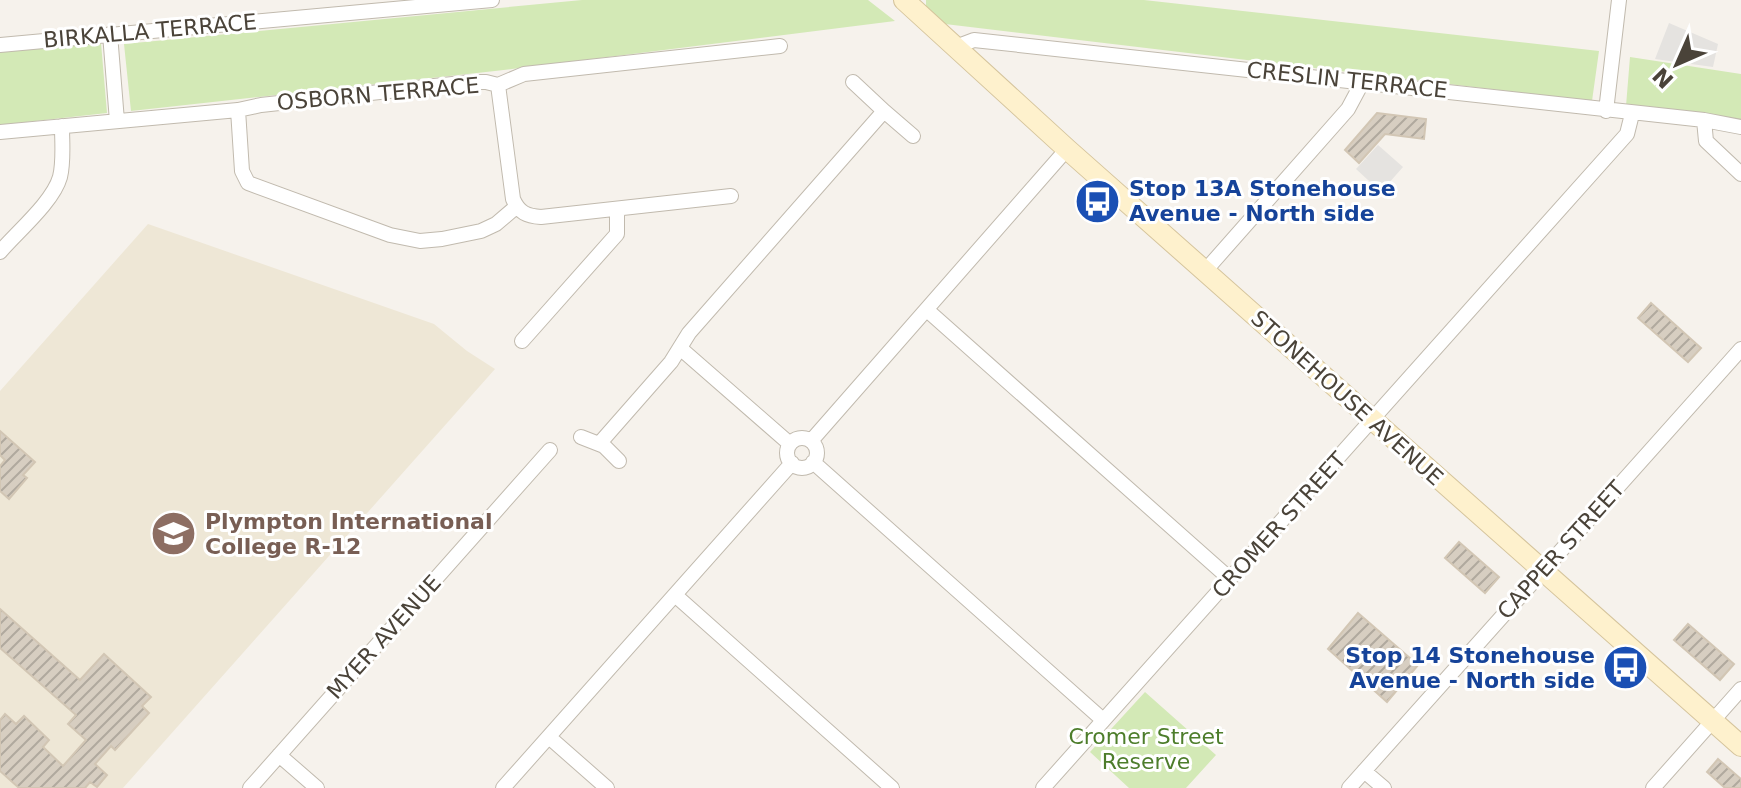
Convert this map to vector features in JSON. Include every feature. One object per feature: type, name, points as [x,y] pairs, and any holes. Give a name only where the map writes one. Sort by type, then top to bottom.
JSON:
[{"type":"street","name":"BIRKALLA TERRACE","points":[[0,45],[374,6],[492,0]]},
{"type":"street","name":"STONEHOUSE AVENUE","points":[[885,0],[953,48]]},
{"type":"street","name":"STONEHOUSE AVENUE","points":[[904,0],[953,48],[1741,746]]},
{"type":"street","points":[[1606,111],[1619,0]]},
{"type":"street","points":[[110,34],[117,121]]},
{"type":"street","name":"CRESLIN TERRACE","points":[[953,48],[974,40],[1363,81],[1704,120],[1741,127]]},
{"type":"street","name":"OSBORN TERRACE","points":[[0,132],[238,110],[471,82],[498,85],[524,74],[780,46]]},
{"type":"street","points":[[1205,271],[1348,109],[1363,81]]},
{"type":"street","points":[[853,82],[913,136]]},
{"type":"street","points":[[498,85],[513,199],[516,207],[529,216],[731,196]]},
{"type":"street","points":[[238,110],[242,171],[248,183],[390,235],[420,241],[455,237],[496,224],[516,207]]},
{"type":"street","points":[[599,444],[671,362],[689,333],[884,111]]},
{"type":"street","name":"CROMER STREET","points":[[1043,788],[1627,134],[1632,114]]},
{"type":"street","points":[[1704,120],[1706,141],[1741,174]]},
{"type":"street","points":[[0,252],[49,197],[58,182],[62,161],[62,126]]},
{"type":"street","points":[[811,441],[1067,149]]},
{"type":"street","points":[[522,341],[617,234],[617,209]]},
{"type":"street","points":[[927,310],[1230,579]]},
{"type":"street","points":[[680,348],[790,444]]},
{"type":"street","name":"CAPPER STREET","points":[[1349,788],[1741,349]]},
{"type":"street","points":[[581,437],[599,444],[619,461]]},
{"type":"street","points":[[800,438],[811,441],[816,452],[813,462],[802,467],[792,463],[787,454],[790,444],[800,438]]},
{"type":"street","name":"MYER AVENUE","points":[[250,788],[550,450]]},
{"type":"street","points":[[813,462],[1103,720]]},
{"type":"street","points":[[503,788],[792,463]]},
{"type":"street","points":[[675,595],[892,788]]},
{"type":"street","points":[[1653,788],[1741,689]]},
{"type":"street","points":[[549,737],[607,788]]},
{"type":"street","points":[[279,755],[317,788]]},
{"type":"street","points":[[1364,771],[1384,788]]},
{"type":"shaded area","points":[[1669,23],[1718,44],[1713,67],[1655,59]]},
{"type":"shaded area","points":[[1378,145],[1403,167],[1381,192],[1356,169]]},
{"type":"shaded area","name":"Plympton International College R-12","points":[[148,224],[434,324],[495,369],[123,788],[0,788],[0,391]]},
{"type":"green space","points":[[582,0],[868,0],[895,21],[495,71],[131,111],[124,44]]},
{"type":"green space","points":[[926,0],[1144,0],[1599,51],[1592,101],[945,24],[926,10]]},
{"type":"green space","points":[[101,43],[107,113],[0,125],[0,52]]},
{"type":"green space","points":[[1630,57],[1741,74],[1741,121],[1626,106]]},
{"type":"green space","name":"Cromer Street Reserve","points":[[1145,692],[1216,755],[1186,788],[1129,788],[1090,752]]},
{"type":"building","points":[[1377,113],[1426,119],[1424,139],[1385,134],[1359,163],[1345,150]]},
{"type":"building","points":[[1651,303],[1701,348],[1688,362],[1638,318]]},
{"type":"building","points":[[0,431],[35,462],[23,475],[27,478],[9,499],[0,491],[0,466],[5,460],[0,455]]},
{"type":"building","points":[[1459,542],[1499,577],[1485,593],[1445,558]]},
{"type":"building","points":[[0,609],[80,680],[104,654],[151,697],[142,706],[149,713],[115,750],[111,746],[95,764],[107,775],[97,787],[90,782],[85,788],[19,788],[0,771],[0,720],[5,714],[16,724],[24,716],[49,740],[43,747],[63,766],[86,740],[68,724],[76,715],[0,648]]},
{"type":"building","points":[[1358,613],[1418,665],[1387,702],[1328,649]]},
{"type":"building","points":[[1688,624],[1734,664],[1720,680],[1674,640]]},
{"type":"building","points":[[1718,759],[1741,779],[1741,788],[1725,788],[1707,772]]},
{"type":"place","name":"Stop 13A Stonehouse Avenue - North side","points":[[1098,201]]},
{"type":"place","name":"Plympton International College R-12","points":[[174,534]]},
{"type":"place","name":"Stop 14 Stonehouse Avenue - North side","points":[[1626,668]]}]
